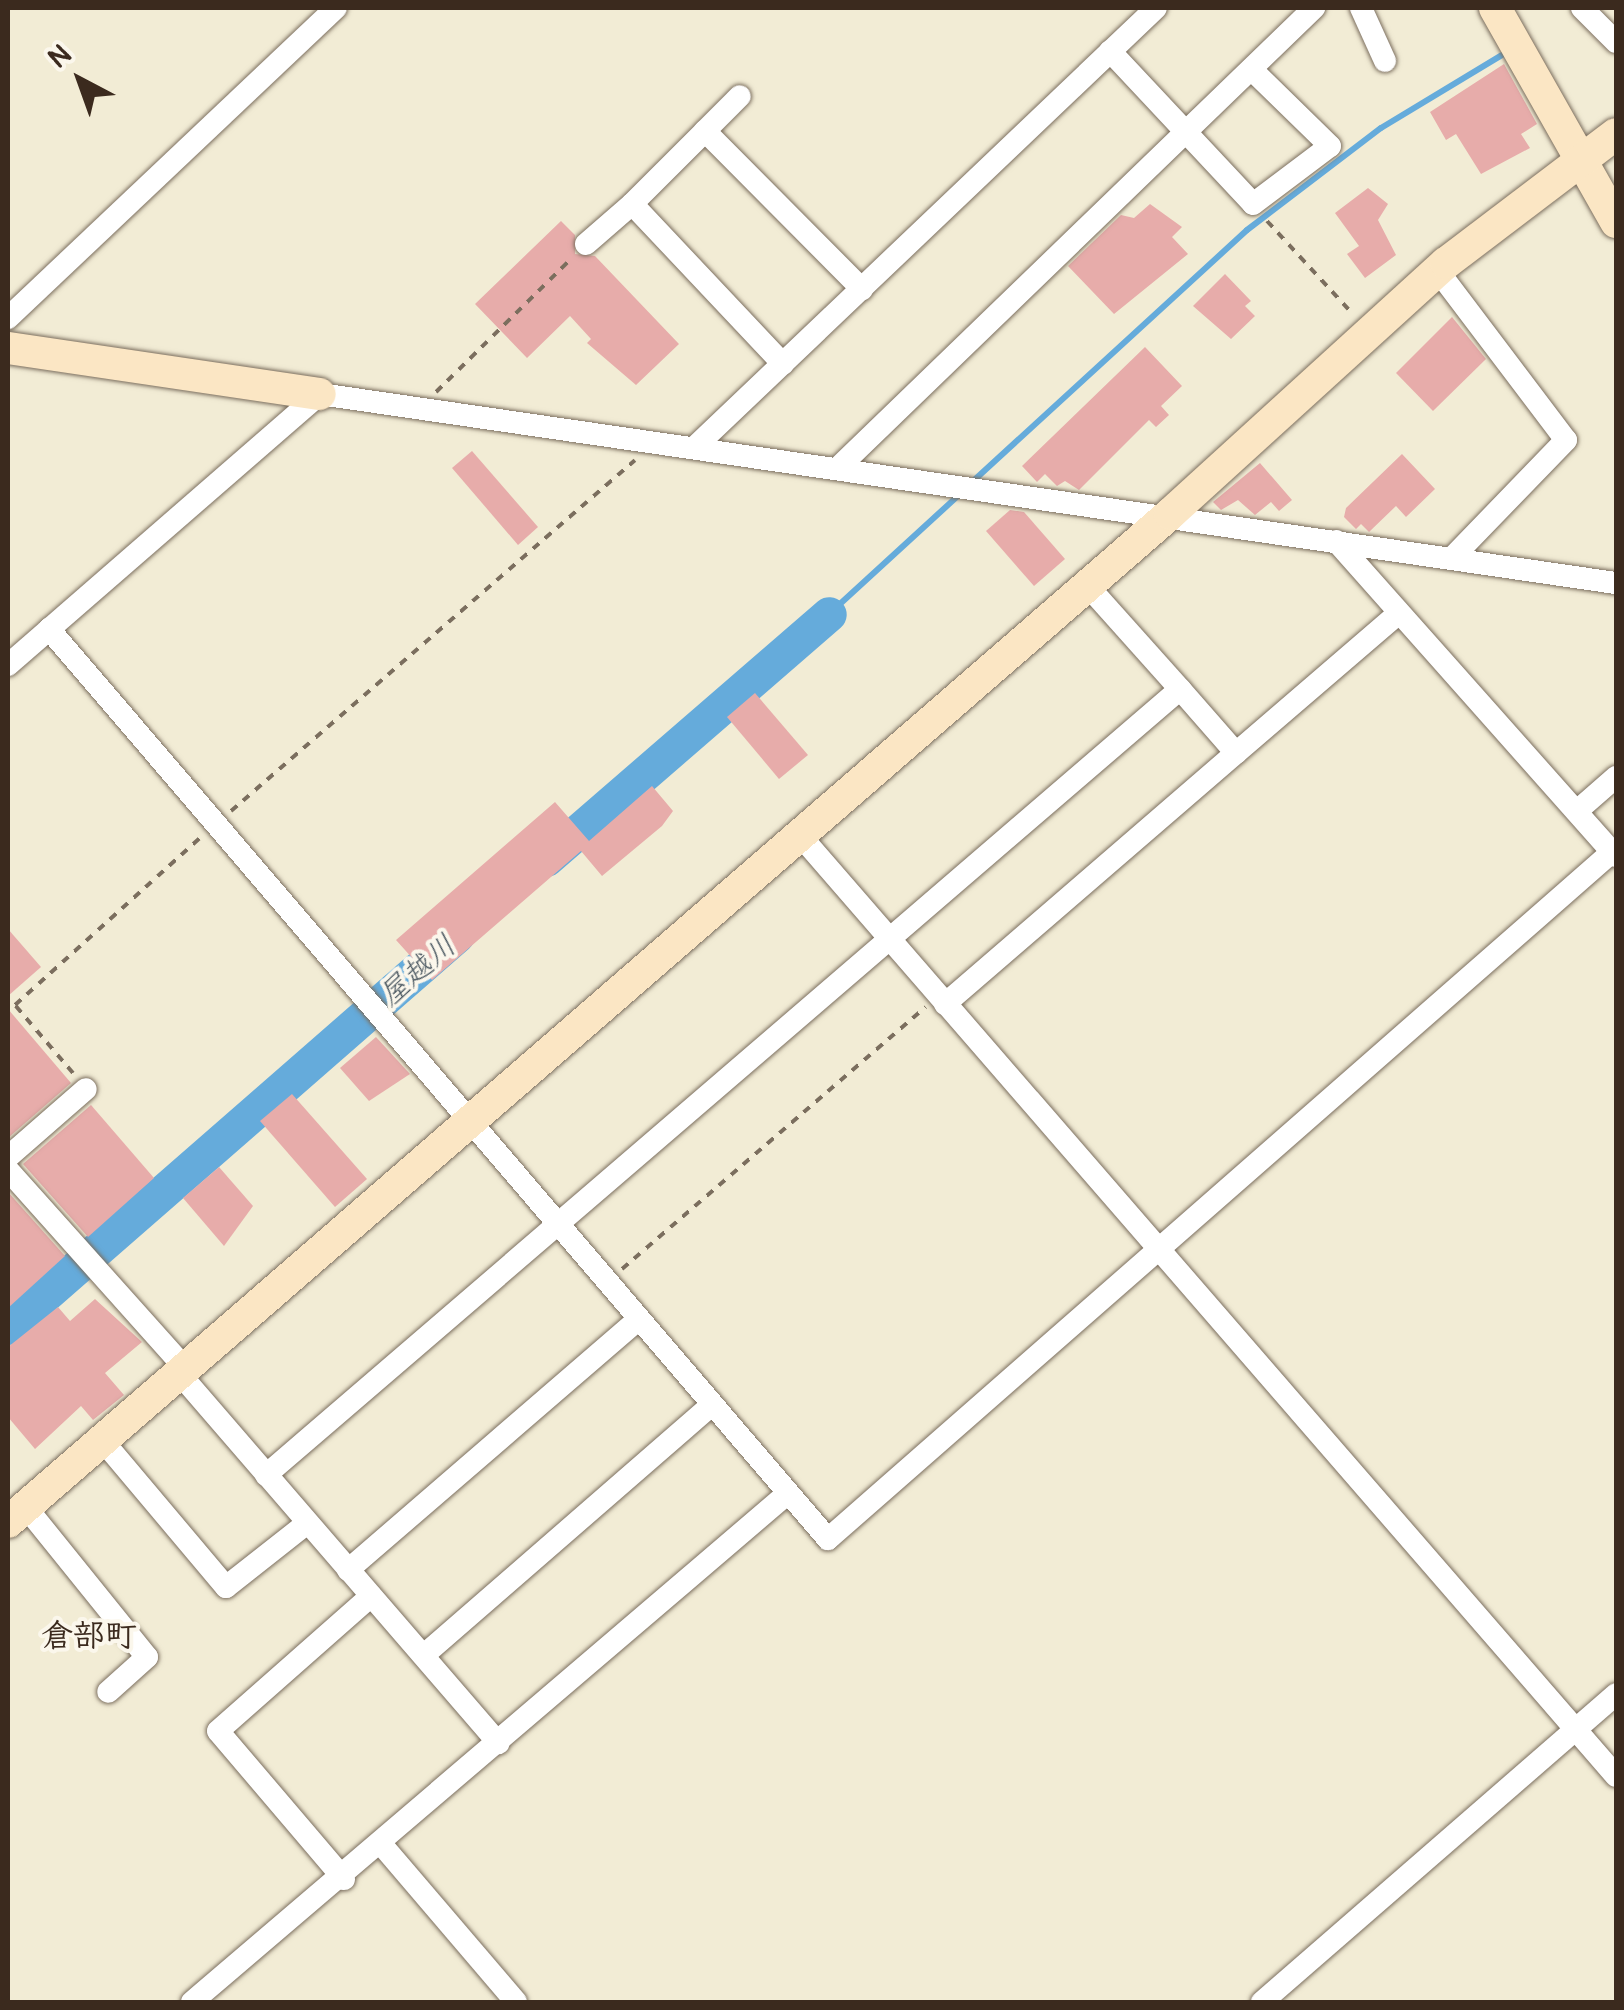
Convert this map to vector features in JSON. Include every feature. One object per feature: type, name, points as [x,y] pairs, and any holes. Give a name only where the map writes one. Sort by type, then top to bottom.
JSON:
[{"type":"street","points":[[8,318],[336,8]]},
{"type":"street","points":[[696,446],[1156,8]]},
{"type":"street","points":[[839,467],[1314,8]]},
{"type":"street","points":[[1361,8],[1385,62]]},
{"type":"street","points":[[1495,8],[1586,160],[1616,222]]},
{"type":"street","points":[[1582,8],[1616,42]]},
{"type":"street","points":[[1110,51],[1253,204],[1330,146],[1251,69]]},
{"type":"street","points":[[586,244],[632,204],[740,96]]},
{"type":"street","points":[[705,131],[862,290]]},
{"type":"street","points":[[108,1692],[147,1657],[16,1514],[1170,514],[1438,271],[1616,134]]},
{"type":"street","points":[[632,204],[783,364]]},
{"type":"street","points":[[1438,271],[1566,440],[1452,558]]},
{"type":"street","points":[[8,348],[1170,514],[1616,583]]},
{"type":"street","points":[[8,665],[320,394]]},
{"type":"street","points":[[48,629],[828,1540],[1614,854],[1336,541]]},
{"type":"street","points":[[1087,585],[1236,753]]},
{"type":"street","points":[[942,1000],[1399,613]]},
{"type":"street","points":[[266,1475],[1180,689]]},
{"type":"street","points":[[1577,811],[1616,777]]},
{"type":"street","points":[[798,834],[1616,1776]]},
{"type":"street","points":[[8,1157],[86,1088]]},
{"type":"street","points":[[8,1170],[182,1370],[306,1524],[424,1654],[498,1743]]},
{"type":"street","points":[[348,1570],[639,1319]]},
{"type":"street","points":[[424,1654],[712,1405]]},
{"type":"street","points":[[103,1441],[226,1588],[306,1524]]},
{"type":"street","points":[[192,2002],[344,1879],[787,1494]]},
{"type":"street","points":[[344,1879],[218,1732],[372,1596]]},
{"type":"street","points":[[1262,2002],[1616,1694]]},
{"type":"street","points":[[382,1845],[516,2002]]},
{"type":"path","points":[[1271,226],[1369,331]]},
{"type":"path","points":[[419,409],[586,244]]},
{"type":"path","points":[[86,1088],[15,1004],[656,441]]},
{"type":"path","points":[[607,1282],[942,1000]]},
{"type":"building","points":[[1504,64],[1537,124],[1521,134],[1530,148],[1481,174],[1456,134],[1446,140],[1430,112]]},
{"type":"building","points":[[1368,188],[1388,204],[1378,220],[1396,255],[1365,278],[1347,254],[1359,246],[1335,213]]},
{"type":"building","points":[[1150,204],[1182,227],[1172,237],[1188,254],[1114,314],[1068,266],[1121,215],[1134,218]]},
{"type":"building","points":[[561,221],[575,235],[575,254],[595,256],[679,344],[636,385],[587,343],[591,339],[570,316],[527,358],[475,304]]},
{"type":"building","points":[[1225,274],[1251,301],[1245,306],[1255,316],[1231,339],[1193,306]]},
{"type":"building","points":[[1452,317],[1486,359],[1433,411],[1396,373]]},
{"type":"building","points":[[1145,347],[1182,386],[1161,406],[1169,415],[1156,427],[1149,420],[1079,490],[1065,481],[1057,486],[1045,474],[1037,482],[1022,466]]},
{"type":"building","points":[[472,451],[538,527],[518,545],[452,468]]},
{"type":"building","points":[[1402,454],[1435,489],[1406,517],[1396,506],[1369,532],[1361,524],[1356,529],[1344,517],[1346,508]]},
{"type":"building","points":[[1260,463],[1292,500],[1279,511],[1271,502],[1255,515],[1238,500],[1221,510],[1213,502]]},
{"type":"building","points":[[1010,510],[1024,512],[1065,559],[1034,586],[986,531]]},
{"type":"building","points":[[755,693],[808,755],[779,779],[727,717]]},
{"type":"building","points":[[652,786],[673,811],[662,826],[602,876],[581,851],[432,980],[396,940],[555,802],[589,841]]},
{"type":"building","points":[[8,929],[41,967],[8,996]]},
{"type":"building","points":[[8,1009],[71,1083],[8,1138]]},
{"type":"building","points":[[376,1037],[410,1074],[369,1101],[340,1068]]},
{"type":"building","points":[[292,1094],[367,1179],[335,1207],[260,1121]]},
{"type":"building","points":[[91,1105],[154,1178],[88,1237],[23,1164]]},
{"type":"building","points":[[219,1167],[253,1206],[224,1246],[183,1198]]},
{"type":"building","points":[[8,1192],[65,1256],[8,1308]]},
{"type":"building","points":[[95,1299],[142,1342],[105,1373],[124,1395],[93,1420],[81,1406],[35,1449],[8,1417],[8,1347],[58,1307],[70,1321]]},
{"type":"waterway","points":[[971,483],[1247,230],[1381,128],[1502,55]]},
{"type":"waterway","points":[[829,614],[959,495]]},
{"type":"waterway","name":"屋越川","points":[[546,859],[829,614]]},
{"type":"waterway","name":"屋越川","points":[[8,1327],[457,935]]},
{"type":"district","name":"倉部町","points":[[89,1636]]}]
